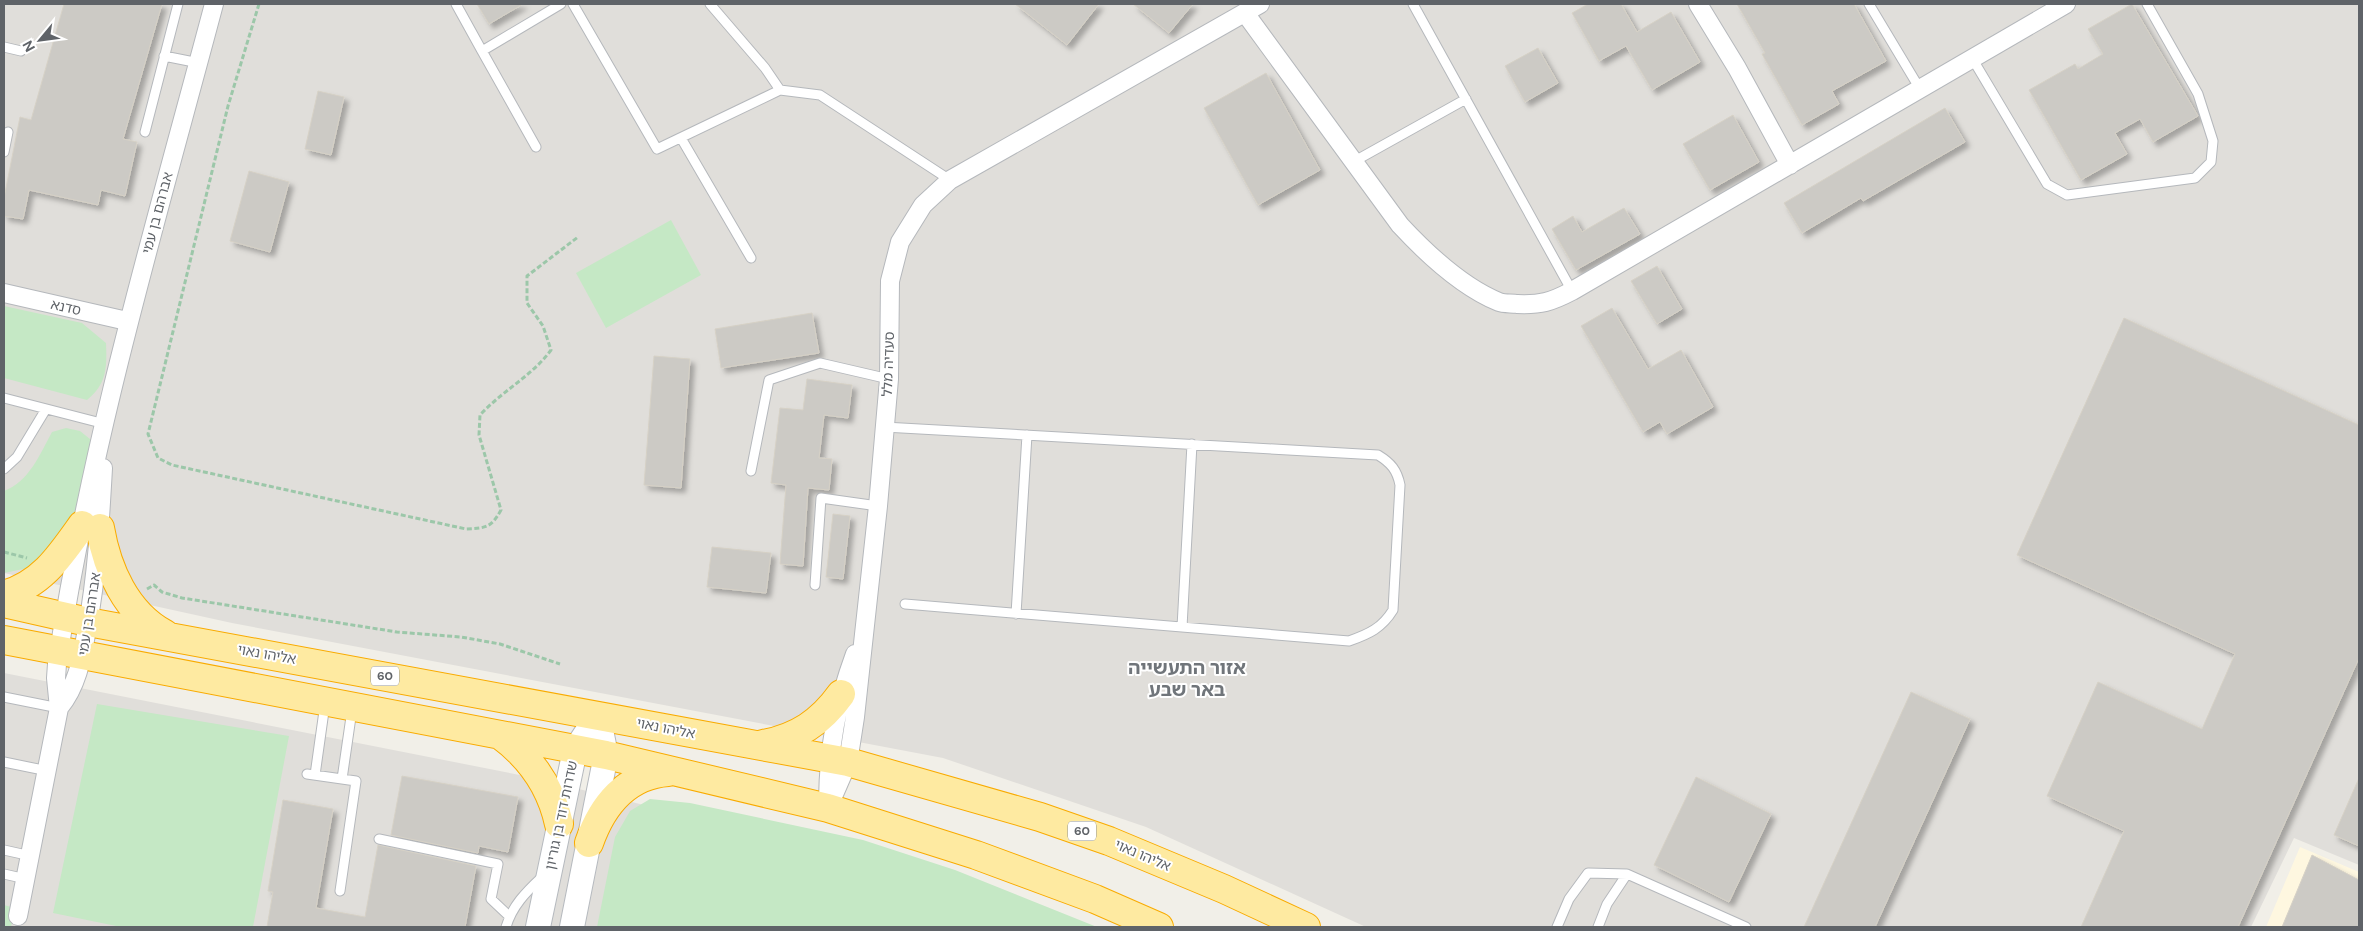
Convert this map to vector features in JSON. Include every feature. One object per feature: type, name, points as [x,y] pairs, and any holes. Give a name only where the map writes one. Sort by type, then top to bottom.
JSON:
[{"type":"highway","points":[[4,595],[40,578],[91,527],[126,597],[149,624],[171,636]]},
{"type":"highway","name":"אליהו נאוי","points":[[4,604],[838,760],[1040,816],[1100,838],[1224,889],[1306,927]]},
{"type":"highway","points":[[4,640],[606,756],[828,808],[976,855],[1095,899],[1159,927]]},
{"type":"highway","points":[[753,745],[782,739],[809,727],[822,718],[841,694]]},
{"type":"highway","points":[[500,735],[523,755],[542,779],[554,805],[559,824]]},
{"type":"highway","points":[[589,843],[599,818],[620,792],[643,777],[672,772]]},
{"type":"main road","name":"שדרות דוד בן גוריון","points":[[538,927],[575,750],[598,715]]},
{"type":"main road","points":[[572,927],[606,756],[598,715]]},
{"type":"street","name":"אברהם בן עמי","points":[[18,916],[59,708],[56,678],[71,653],[105,424],[127,322],[214,4]]},
{"type":"street","name":"סעדיה מלל","points":[[838,760],[855,717],[878,506],[888,379],[890,281],[900,242],[923,205],[950,180],[1260,4]]},
{"type":"street","points":[[1698,4],[1737,68],[1790,164]]},
{"type":"street","points":[[1245,12],[1400,224],[1426,253],[1471,286],[1500,302],[1538,305],[1552,302],[1572,291],[2066,4]]},
{"type":"street","name":"סדנא","points":[[4,293],[127,322]]},
{"type":"street","name":"אברהם בן עמי","points":[[71,653],[77,619],[97,568],[91,527]]},
{"type":"street","name":"סעדיה מלל","points":[[828,808],[838,760],[841,694],[863,631]]},
{"type":"lane","points":[[145,132],[178,4]]},
{"type":"lane","points":[[456,4],[536,147]]},
{"type":"lane","points":[[482,51],[561,4]]},
{"type":"lane","points":[[573,4],[657,149],[780,90],[820,95],[950,180]]},
{"type":"lane","points":[[710,4],[765,68],[780,90]]},
{"type":"lane","points":[[1413,4],[1572,291]]},
{"type":"lane","points":[[1869,4],[1920,89]]},
{"type":"lane","points":[[1972,58],[2047,184],[2060,192],[2067,195],[2195,178],[2211,162],[2213,141],[2198,94],[2147,4]]},
{"type":"lane","points":[[4,48],[21,51]]},
{"type":"lane","points":[[164,56],[198,63]]},
{"type":"lane","points":[[1354,162],[1466,99]]},
{"type":"lane","points":[[4,152],[8,132]]},
{"type":"lane","points":[[681,138],[751,258]]},
{"type":"lane","points":[[751,471],[769,380],[820,363],[888,379]]},
{"type":"lane","points":[[4,398],[105,424]]},
{"type":"lane","points":[[4,469],[16,457],[46,409]]},
{"type":"lane","points":[[884,427],[1378,455],[1390,462],[1398,473],[1400,494],[1393,610],[1386,622],[1371,633],[1349,642],[905,604]]},
{"type":"lane","points":[[1016,614],[1027,435]]},
{"type":"lane","points":[[1182,627],[1192,444]]},
{"type":"lane","points":[[815,584],[821,498],[878,506]]},
{"type":"lane","points":[[4,697],[59,708]]},
{"type":"lane","points":[[325,702],[311,774],[356,781],[340,891]]},
{"type":"lane","points":[[342,778],[352,707]]},
{"type":"lane","points":[[4,762],[48,771]]},
{"type":"lane","points":[[379,839],[498,864],[491,899],[509,916]]},
{"type":"lane","points":[[4,850],[30,856]]},
{"type":"lane","points":[[506,927],[509,916],[518,901],[550,870]]},
{"type":"lane","points":[[1557,927],[1569,900],[1588,873],[1627,874],[1746,927]]},
{"type":"lane","points":[[4,874],[26,879]]},
{"type":"lane","points":[[1598,927],[1607,904],[1627,874]]},
{"type":"path","points":[[259,4],[228,106],[148,434],[158,458],[172,465],[466,529],[483,528],[494,523],[501,510],[480,434],[480,415],[493,401],[540,364],[551,350],[543,326],[527,303],[526,276],[578,237]]},
{"type":"path","points":[[126,597],[154,586],[162,592],[182,598],[397,632],[461,637],[500,644],[560,664]]},
{"type":"shaded area","points":[[4,4],[2359,4],[2359,865],[2294,838],[2251,927],[1366,927],[1146,827],[943,758],[232,623],[4,573]]},
{"type":"shaded area","points":[[4,673],[530,777],[933,876],[1084,927],[4,927]]},
{"type":"shaded area","points":[[2300,847],[2359,872],[2359,927],[2266,927]]},
{"type":"green space","points":[[671,220],[701,275],[606,328],[576,273]]},
{"type":"green space","points":[[4,306],[82,323],[106,343],[106,367],[99,388],[94,394],[87,400],[4,378]]},
{"type":"green space","points":[[66,428],[80,431],[95,443],[94,462],[70,533],[44,559],[28,568],[4,573],[4,491],[13,487],[27,474],[52,432]]},
{"type":"green space","points":[[97,704],[289,736],[253,927],[121,927],[53,913]]},
{"type":"green space","points":[[650,799],[690,803],[863,840],[955,870],[1097,927],[597,927],[615,837],[630,811]]},
{"type":"green space","points":[[4,905],[15,908],[11,927],[4,927]]},
{"type":"building","points":[[64,4],[162,4],[123,139],[137,142],[125,196],[101,190],[98,205],[29,190],[23,219],[4,216],[4,198],[20,117],[31,120]]},
{"type":"building","points":[[477,4],[523,4],[489,24]]},
{"type":"building","points":[[1015,4],[1099,4],[1067,45]]},
{"type":"building","points":[[1133,4],[1193,4],[1169,33]]},
{"type":"building","points":[[1588,4],[1621,4],[1637,32],[1671,12],[1700,62],[1652,90],[1626,46],[1599,61],[1572,13]]},
{"type":"building","points":[[1737,4],[1854,4],[1886,61],[1832,91],[1839,104],[1802,125],[1762,54],[1765,53]]},
{"type":"building","points":[[2132,4],[2198,116],[2153,142],[2140,119],[2115,133],[2127,154],[2081,180],[2029,90],[2075,64],[2078,69],[2103,54],[2088,29]]},
{"type":"building","points":[[1538,48],[1558,83],[1525,102],[1505,66]]},
{"type":"building","points":[[1266,73],[1320,170],[1258,205],[1204,108]]},
{"type":"building","points":[[318,91],[344,97],[331,155],[305,149]]},
{"type":"building","points":[[1945,108],[1965,142],[1863,201],[1861,198],[1802,233],[1784,203]]},
{"type":"building","points":[[1733,115],[1759,162],[1710,190],[1683,144]]},
{"type":"building","points":[[249,171],[289,182],[270,252],[230,241]]},
{"type":"building","points":[[1624,208],[1640,234],[1576,270],[1552,229],[1573,216],[1582,232]]},
{"type":"building","points":[[1657,266],[1682,309],[1657,324],[1631,281]]},
{"type":"building","points":[[1612,308],[1648,369],[1681,350],[1713,407],[1667,434],[1660,422],[1643,432],[1581,326]]},
{"type":"building","points":[[812,313],[819,353],[721,368],[715,329]]},
{"type":"building","points":[[2124,318],[2359,425],[2359,658],[2238,927],[2081,927],[2124,831],[2047,796],[2098,682],[2202,729],[2235,654],[2017,555]]},
{"type":"building","points":[[654,356],[690,359],[681,488],[644,485]]},
{"type":"building","points":[[807,379],[852,385],[848,418],[824,415],[819,458],[832,459],[829,490],[808,488],[803,566],[780,564],[786,485],[771,483],[780,408],[803,410]]},
{"type":"building","points":[[833,514],[850,516],[843,579],[826,577]]},
{"type":"building","points":[[712,547],[771,553],[766,593],[707,587]]},
{"type":"building","points":[[1911,692],[1970,719],[1875,927],[1804,927]]},
{"type":"building","points":[[402,776],[518,797],[508,852],[479,846],[478,853],[391,835]]},
{"type":"building","points":[[1696,777],[1771,814],[1729,902],[1654,865]]},
{"type":"building","points":[[2359,778],[2359,846],[2334,835]]},
{"type":"building","points":[[283,800],[333,809],[316,908],[365,917],[378,845],[476,866],[465,927],[267,927],[273,892],[268,891]]},
{"type":"building","points":[[2312,855],[2359,880],[2359,927],[2282,927]]},
{"type":"district","name":"אזור התעשייה באר שבע","points":[[1187,678]]}]
